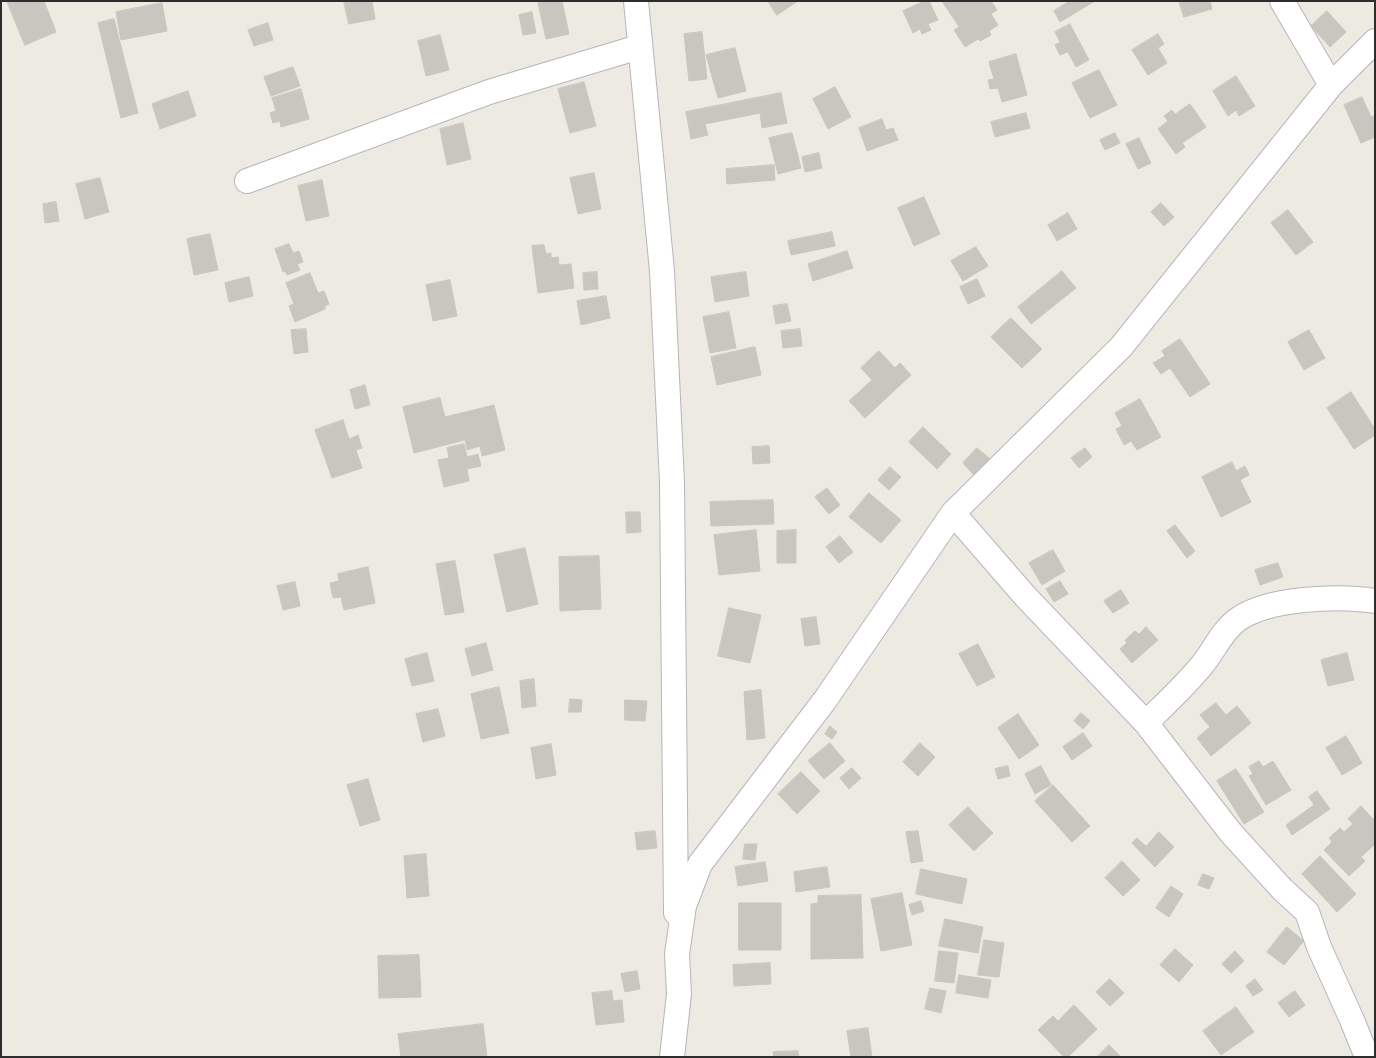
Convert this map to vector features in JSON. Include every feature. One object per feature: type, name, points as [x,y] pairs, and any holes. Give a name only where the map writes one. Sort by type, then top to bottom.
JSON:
[{"type":"street","points":[[636,1],[662,271],[671,474],[679,994],[672,1057]]},
{"type":"street","points":[[1282,1],[1331,85]]},
{"type":"street","points":[[677,954],[684,906],[700,864],[825,700],[953,513],[1121,347],[1331,85],[1375,42]]},
{"type":"street","points":[[247,181],[490,92],[640,47]]},
{"type":"street","points":[[953,513],[1025,596],[1146,723],[1232,833],[1282,889],[1307,912],[1319,947],[1367,1057]]},
{"type":"street","points":[[1146,723],[1203,664],[1236,620],[1258,608],[1300,600],[1340,598],[1375,601]]},
{"type":"building","points":[[7,1],[44,1],[56,32],[25,45]]},
{"type":"building","points":[[344,1],[372,1],[375,19],[349,24]]},
{"type":"building","points":[[562,1],[569,34],[546,39],[538,3]]},
{"type":"building","points":[[768,1],[798,1],[777,15]]},
{"type":"building","points":[[929,1],[938,20],[928,24],[931,30],[922,34],[920,29],[913,33],[903,11]]},
{"type":"building","points":[[942,1],[991,1],[997,10],[991,14],[998,25],[989,31],[991,35],[980,41],[978,39],[965,47],[954,30],[959,27]]},
{"type":"building","points":[[1070,1],[1095,1],[1060,22],[1054,11]]},
{"type":"building","points":[[1179,1],[1210,1],[1212,9],[1184,17]]},
{"type":"building","points":[[162,3],[167,31],[121,40],[116,12]]},
{"type":"building","points":[[1327,11],[1346,32],[1330,47],[1311,26]]},
{"type":"building","points":[[532,12],[536,33],[523,35],[519,15]]},
{"type":"building","points":[[114,19],[138,113],[121,118],[98,23]]},
{"type":"building","points":[[268,23],[273,40],[254,46],[248,30]]},
{"type":"building","points":[[1070,24],[1089,60],[1076,67],[1068,52],[1060,55],[1055,45],[1060,42],[1055,32]]},
{"type":"building","points":[[702,32],[707,79],[689,81],[684,34]]},
{"type":"building","points":[[1158,34],[1164,44],[1158,48],[1167,63],[1148,75],[1132,50]]},
{"type":"building","points":[[440,35],[449,70],[426,76],[418,41]]},
{"type":"building","points":[[735,48],[746,91],[718,98],[706,55]]},
{"type":"building","points":[[1016,54],[1027,95],[1002,102],[998,88],[990,89],[988,80],[994,79],[989,62]]},
{"type":"building","points":[[293,67],[300,86],[271,96],[264,77]]},
{"type":"building","points":[[1099,70],[1117,105],[1090,118],[1072,83]]},
{"type":"building","points":[[1236,76],[1255,106],[1239,116],[1236,110],[1228,116],[1213,91]]},
{"type":"building","points":[[584,82],[596,126],[570,133],[558,89]]},
{"type":"building","points":[[835,87],[851,117],[828,129],[813,99]]},
{"type":"building","points":[[301,89],[309,119],[281,127],[280,121],[273,123],[270,113],[276,111],[272,98]]},
{"type":"building","points":[[188,91],[196,116],[160,129],[152,104]]},
{"type":"building","points":[[781,93],[787,123],[762,128],[760,113],[705,124],[708,135],[691,139],[686,112]]},
{"type":"building","points":[[1362,97],[1371,117],[1375,115],[1375,137],[1361,143],[1344,105]]},
{"type":"building","points":[[1190,104],[1206,127],[1182,143],[1185,147],[1176,154],[1158,129],[1168,121],[1164,116],[1172,110],[1175,114]]},
{"type":"building","points":[[1026,113],[1030,128],[995,137],[991,122]]},
{"type":"building","points":[[882,119],[886,130],[893,128],[898,140],[867,151],[859,128]]},
{"type":"building","points":[[463,123],[471,159],[447,165],[440,129]]},
{"type":"building","points":[[792,133],[801,168],[778,174],[769,138]]},
{"type":"building","points":[[1115,133],[1120,143],[1105,150],[1100,140]]},
{"type":"building","points":[[1139,138],[1151,163],[1138,169],[1126,144]]},
{"type":"building","points":[[819,153],[822,168],[805,172],[802,157]]},
{"type":"building","points":[[774,165],[775,180],[727,184],[726,169]]},
{"type":"building","points":[[594,173],[601,209],[578,214],[570,178]]},
{"type":"building","points":[[100,178],[109,212],[85,219],[76,184]]},
{"type":"building","points":[[322,180],[329,216],[306,221],[298,186]]},
{"type":"building","points":[[924,197],[940,234],[914,246],[898,208]]},
{"type":"building","points":[[56,202],[59,221],[45,223],[43,204]]},
{"type":"building","points":[[1161,203],[1174,217],[1164,226],[1151,212]]},
{"type":"building","points":[[1288,210],[1313,242],[1296,255],[1271,223]]},
{"type":"building","points":[[1068,213],[1077,229],[1057,241],[1048,225]]},
{"type":"building","points":[[832,232],[835,246],[791,255],[788,241]]},
{"type":"building","points":[[210,234],[218,270],[194,275],[187,239]]},
{"type":"building","points":[[289,244],[293,253],[299,251],[303,262],[297,264],[300,270],[287,275],[285,271],[283,272],[275,249]]},
{"type":"building","points":[[544,245],[546,254],[551,253],[551,258],[558,257],[559,265],[571,264],[574,288],[538,293],[532,246]]},
{"type":"building","points":[[976,247],[988,266],[963,281],[951,261]]},
{"type":"building","points":[[847,251],[853,268],[813,281],[808,264]]},
{"type":"building","points":[[1062,271],[1076,288],[1031,324],[1018,307]]},
{"type":"building","points":[[597,272],[598,289],[584,290],[583,273]]},
{"type":"building","points":[[746,272],[749,296],[715,302],[711,277]]},
{"type":"building","points":[[310,273],[318,293],[324,291],[329,304],[325,306],[325,309],[295,322],[289,306],[294,304],[286,283]]},
{"type":"building","points":[[249,277],[253,296],[229,302],[225,283]]},
{"type":"building","points":[[977,279],[985,296],[968,304],[960,287]]},
{"type":"building","points":[[450,280],[457,316],[433,321],[426,285]]},
{"type":"building","points":[[606,296],[610,318],[581,325],[577,301]]},
{"type":"building","points":[[787,304],[791,321],[776,324],[773,306]]},
{"type":"building","points":[[729,312],[736,348],[710,353],[703,317]]},
{"type":"building","points":[[1011,318],[1042,349],[1022,368],[991,337]]},
{"type":"building","points":[[306,329],[308,352],[294,354],[291,330]]},
{"type":"building","points":[[800,329],[802,346],[783,348],[781,331]]},
{"type":"building","points":[[1309,330],[1325,358],[1304,370],[1288,342]]},
{"type":"building","points":[[1180,339],[1210,384],[1190,397],[1170,368],[1161,374],[1153,363],[1165,356],[1162,351]]},
{"type":"building","points":[[755,347],[761,375],[717,385],[711,357]]},
{"type":"building","points":[[879,351],[895,368],[900,363],[911,375],[865,418],[849,401],[872,380],[861,368]]},
{"type":"building","points":[[365,385],[370,405],[355,409],[350,390]]},
{"type":"building","points":[[1351,392],[1375,429],[1375,435],[1354,449],[1327,408]]},
{"type":"building","points":[[440,398],[445,417],[494,405],[505,450],[482,456],[480,446],[467,450],[465,440],[414,453],[403,407]]},
{"type":"building","points":[[1140,399],[1161,437],[1137,450],[1131,441],[1124,445],[1116,429],[1122,426],[1115,413]]},
{"type":"building","points":[[343,420],[349,439],[358,435],[362,448],[356,450],[362,468],[332,478],[315,430]]},
{"type":"building","points":[[923,427],[951,454],[937,469],[909,442]]},
{"type":"building","points":[[464,444],[467,457],[478,454],[481,466],[467,469],[469,481],[444,487],[438,460],[449,458],[447,448]]},
{"type":"building","points":[[769,446],[770,463],[753,464],[752,447]]},
{"type":"building","points":[[977,448],[990,459],[974,475],[963,463]]},
{"type":"building","points":[[1085,448],[1092,457],[1079,468],[1071,458]]},
{"type":"building","points":[[1232,462],[1236,471],[1245,466],[1249,475],[1240,480],[1251,502],[1221,517],[1202,477]]},
{"type":"building","points":[[890,467],[901,477],[889,490],[878,480]]},
{"type":"building","points":[[827,488],[840,505],[829,514],[815,497]]},
{"type":"building","points":[[869,493],[901,520],[881,543],[849,517]]},
{"type":"building","points":[[773,500],[774,524],[711,526],[710,502]]},
{"type":"building","points":[[626,512],[640,512],[641,532],[627,533]]},
{"type":"building","points":[[1175,525],[1195,551],[1187,558],[1167,531]]},
{"type":"building","points":[[756,530],[760,571],[719,575],[714,535]]},
{"type":"building","points":[[796,530],[796,563],[777,563],[777,531]]},
{"type":"building","points":[[840,536],[853,552],[839,563],[826,547]]},
{"type":"building","points":[[525,548],[538,604],[507,612],[494,555]]},
{"type":"building","points":[[1053,550],[1065,571],[1042,585],[1029,563]]},
{"type":"building","points":[[599,556],[601,609],[560,611],[559,557]]},
{"type":"building","points":[[455,561],[464,612],[445,615],[436,564]]},
{"type":"building","points":[[1278,563],[1283,577],[1260,585],[1255,570]]},
{"type":"building","points":[[368,567],[375,603],[344,610],[341,597],[333,598],[330,583],[339,581],[338,574]]},
{"type":"building","points":[[1060,581],[1068,594],[1054,602],[1046,589]]},
{"type":"building","points":[[295,582],[300,606],[283,610],[277,586]]},
{"type":"building","points":[[1121,590],[1129,603],[1113,613],[1104,601]]},
{"type":"building","points":[[729,608],[761,615],[750,663],[718,656]]},
{"type":"building","points":[[816,617],[820,644],[805,646],[801,619]]},
{"type":"building","points":[[1146,627],[1158,640],[1132,663],[1120,649],[1127,643],[1125,640],[1135,631],[1139,634]]},
{"type":"building","points":[[486,643],[493,670],[472,676],[465,649]]},
{"type":"building","points":[[978,644],[995,677],[977,686],[959,654]]},
{"type":"building","points":[[427,653],[434,681],[412,686],[405,659]]},
{"type":"building","points":[[1347,653],[1354,680],[1328,686],[1321,660]]},
{"type":"building","points":[[534,679],[536,706],[522,708],[520,681]]},
{"type":"building","points":[[499,687],[509,733],[481,739],[471,694]]},
{"type":"building","points":[[761,690],[765,738],[747,740],[744,692]]},
{"type":"building","points":[[570,699],[582,700],[581,712],[569,712]]},
{"type":"building","points":[[625,700],[647,701],[645,721],[625,720]]},
{"type":"building","points":[[1216,703],[1226,715],[1237,706],[1251,723],[1211,756],[1197,738],[1210,727],[1200,715]]},
{"type":"building","points":[[438,709],[445,736],[423,742],[416,714]]},
{"type":"building","points":[[1081,713],[1090,721],[1083,729],[1074,721]]},
{"type":"building","points":[[1018,714],[1039,745],[1019,759],[998,728]]},
{"type":"building","points":[[830,726],[837,732],[832,739],[825,734]]},
{"type":"building","points":[[1083,733],[1092,746],[1072,760],[1063,747]]},
{"type":"building","points":[[1346,736],[1362,763],[1342,775],[1326,748]]},
{"type":"building","points":[[830,743],[845,761],[824,779],[808,761]]},
{"type":"building","points":[[920,743],[935,757],[918,776],[903,762]]},
{"type":"building","points":[[551,744],[556,775],[536,779],[531,748]]},
{"type":"building","points":[[1259,761],[1263,767],[1273,761],[1291,790],[1266,805],[1249,776],[1253,774],[1249,767]]},
{"type":"building","points":[[1008,766],[1010,776],[998,779],[995,769]]},
{"type":"building","points":[[1041,766],[1051,785],[1035,794],[1025,774]]},
{"type":"building","points":[[852,768],[861,778],[849,789],[840,778]]},
{"type":"building","points":[[1236,769],[1264,812],[1244,824],[1217,781]]},
{"type":"building","points":[[801,772],[820,791],[797,814],[778,794]]},
{"type":"building","points":[[368,779],[380,820],[360,826],[347,785]]},
{"type":"building","points":[[1053,785],[1090,826],[1072,842],[1035,801]]},
{"type":"building","points":[[1317,791],[1330,809],[1292,835],[1286,825],[1314,805],[1309,797]]},
{"type":"building","points":[[1361,806],[1375,821],[1375,844],[1361,857],[1365,861],[1349,876],[1324,850],[1332,842],[1329,838],[1340,828],[1344,832],[1353,824],[1348,819]]},
{"type":"building","points":[[968,807],[993,833],[974,851],[949,825]]},
{"type":"building","points":[[655,831],[657,848],[637,850],[635,833]]},
{"type":"building","points":[[918,831],[923,861],[911,863],[906,832]]},
{"type":"building","points":[[1159,832],[1174,847],[1155,867],[1132,843],[1137,838],[1146,846]]},
{"type":"building","points":[[745,844],[757,844],[755,860],[743,859]]},
{"type":"building","points":[[426,854],[429,896],[407,898],[404,856]]},
{"type":"building","points":[[1320,856],[1356,894],[1337,912],[1302,874]]},
{"type":"building","points":[[1122,861],[1140,880],[1123,896],[1105,878]]},
{"type":"building","points":[[765,862],[768,881],[738,886],[735,867]]},
{"type":"building","points":[[827,867],[830,887],[796,892],[794,872]]},
{"type":"building","points":[[921,869],[967,879],[962,904],[916,894]]},
{"type":"building","points":[[1203,874],[1214,878],[1209,889],[1198,885]]},
{"type":"building","points":[[1171,886],[1183,894],[1169,917],[1156,908]]},
{"type":"building","points":[[902,893],[912,945],[881,951],[871,899]]},
{"type":"building","points":[[861,895],[863,958],[811,959],[811,904],[818,903],[818,896]]},
{"type":"building","points":[[921,901],[924,911],[912,915],[909,905]]},
{"type":"building","points":[[739,903],[781,903],[781,950],[739,950]]},
{"type":"building","points":[[945,919],[983,927],[978,953],[939,946]]},
{"type":"building","points":[[1287,927],[1304,941],[1284,965],[1267,952]]},
{"type":"building","points":[[984,940],[1004,943],[999,977],[978,975]]},
{"type":"building","points":[[1175,949],[1193,965],[1179,982],[1160,965]]},
{"type":"building","points":[[939,951],[958,953],[954,983],[935,981]]},
{"type":"building","points":[[1235,951],[1244,961],[1231,973],[1222,964]]},
{"type":"building","points":[[419,955],[421,997],[379,998],[378,956]]},
{"type":"building","points":[[770,963],[771,984],[734,986],[733,965]]},
{"type":"building","points":[[637,971],[640,989],[625,992],[621,974]]},
{"type":"building","points":[[959,975],[991,980],[988,998],[956,993]]},
{"type":"building","points":[[1110,979],[1124,993],[1110,1006],[1096,992]]},
{"type":"building","points":[[1255,979],[1263,990],[1253,996],[1246,986]]},
{"type":"building","points":[[930,988],[946,991],[941,1013],[925,1009]]},
{"type":"building","points":[[612,991],[613,1001],[622,1000],[624,1022],[596,1025],[592,993]]},
{"type":"building","points":[[1295,991],[1305,1005],[1289,1017],[1278,1003]]},
{"type":"building","points":[[1074,1005],[1097,1029],[1068,1057],[1064,1057],[1038,1030],[1053,1016],[1058,1021]]},
{"type":"building","points":[[1236,1007],[1254,1032],[1221,1055],[1203,1031]]},
{"type":"building","points":[[483,1024],[487,1057],[401,1057],[398,1034]]},
{"type":"building","points":[[868,1028],[872,1057],[851,1057],[847,1031]]},
{"type":"building","points":[[1109,1045],[1121,1057],[1097,1057]]},
{"type":"building","points":[[798,1051],[799,1057],[774,1057],[773,1052]]}]
